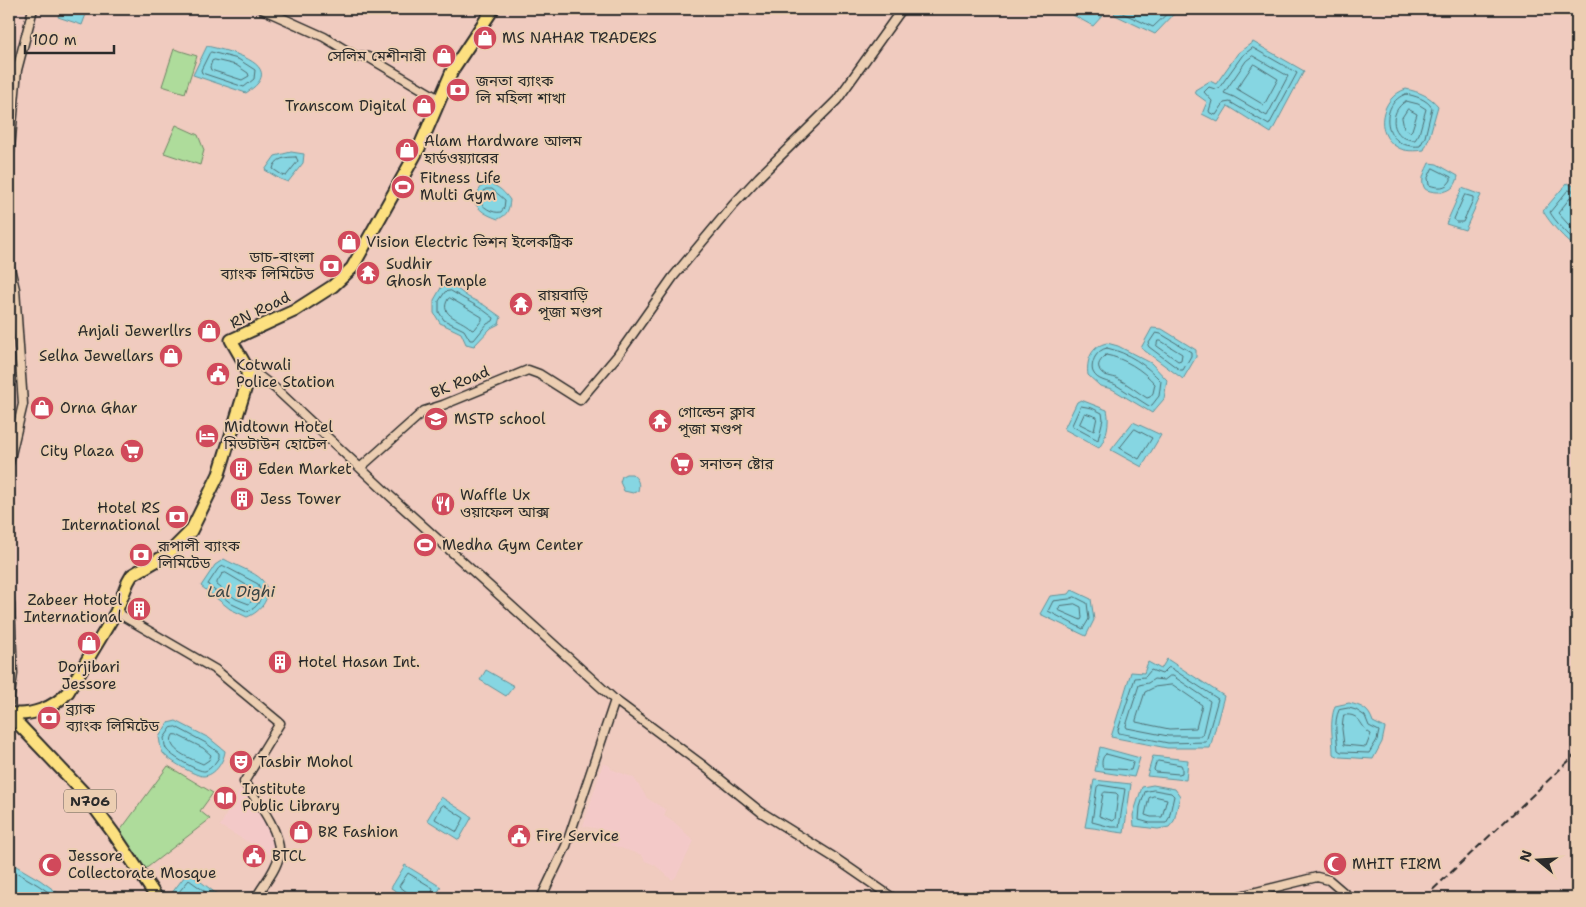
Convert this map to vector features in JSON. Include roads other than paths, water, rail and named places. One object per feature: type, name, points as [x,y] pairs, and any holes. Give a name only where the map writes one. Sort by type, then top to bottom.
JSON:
[{"type":"highway","name":"RN Road","points":[[246,366],[231,340],[294,311],[333,286],[352,268],[419,148],[453,69],[493,9]]},
{"type":"highway","points":[[9,713],[27,714],[53,705],[68,692],[116,612],[132,575],[154,564],[181,543],[191,531],[219,474],[248,380],[246,366]]},
{"type":"highway","name":"N706","points":[[9,713],[83,792],[158,898]]},
{"type":"street","points":[[9,160],[17,70],[33,9]]},
{"type":"street","points":[[262,9],[324,36],[357,57],[368,57],[439,99]]},
{"type":"street","name":"BK Road","points":[[360,467],[424,411],[444,405],[528,370],[539,374],[580,400],[618,355],[661,294],[732,205],[836,100],[902,9]]},
{"type":"street","points":[[9,264],[15,289],[22,404],[9,463]]},
{"type":"street","points":[[246,366],[276,389],[389,495],[615,700],[705,767],[761,812],[835,858],[893,898]]},
{"type":"street","points":[[9,599],[13,674],[9,702]]},
{"type":"street","points":[[116,612],[216,670],[280,724],[244,782],[273,828],[278,843],[279,857],[273,871],[256,898]]},
{"type":"street","points":[[541,898],[566,846],[615,700]]},
{"type":"street","points":[[1232,898],[1317,877],[1329,880],[1350,898]]},
{"type":"water","points":[[61,9],[88,9],[82,25],[58,17]]},
{"type":"water","points":[[1062,9],[1100,9],[1103,11],[1103,15],[1093,26]]},
{"type":"water","points":[[1113,9],[1179,9],[1155,34],[1115,15]]},
{"type":"water","points":[[1253,42],[1304,71],[1271,133],[1228,106],[1218,122],[1202,114],[1207,102],[1196,94],[1195,90],[1210,81],[1216,84],[1238,53]]},
{"type":"water","points":[[207,46],[233,53],[253,62],[259,68],[261,75],[258,83],[246,93],[193,75]]},
{"type":"water","points":[[1406,89],[1424,95],[1438,106],[1424,150],[1410,151],[1400,149],[1389,141],[1385,133],[1383,116],[1386,107],[1397,93]]},
{"type":"water","points":[[291,152],[304,154],[303,163],[288,182],[265,170],[275,156]]},
{"type":"water","points":[[1429,163],[1437,164],[1458,176],[1455,185],[1444,192],[1426,190],[1423,178]]},
{"type":"water","points":[[484,183],[499,188],[510,200],[504,216],[498,219],[483,212],[477,207],[473,199]]},
{"type":"water","points":[[1567,183],[1577,187],[1577,248],[1558,231],[1543,211]]},
{"type":"water","points":[[1462,188],[1481,195],[1465,230],[1446,224]]},
{"type":"water","points":[[442,286],[453,286],[468,297],[484,305],[501,317],[499,324],[491,328],[474,346],[466,344],[461,333],[440,323],[434,313],[434,300]]},
{"type":"water","points":[[1152,328],[1162,329],[1196,350],[1196,357],[1183,379],[1141,348]]},
{"type":"water","points":[[1107,343],[1118,346],[1151,363],[1167,380],[1164,399],[1152,413],[1112,389],[1100,386],[1088,375],[1089,360],[1093,351]]},
{"type":"water","points":[[1081,400],[1107,410],[1107,429],[1099,448],[1064,429],[1077,402]]},
{"type":"water","points":[[1133,422],[1161,435],[1142,467],[1111,450]]},
{"type":"water","points":[[632,474],[637,479],[639,483],[638,491],[633,493],[624,491],[620,482],[622,476]]},
{"type":"water","name":"Lal Dighi","points":[[224,559],[255,574],[266,586],[267,597],[265,602],[252,615],[247,617],[230,609],[201,586],[215,565]]},
{"type":"water","points":[[1072,590],[1091,599],[1094,620],[1086,636],[1040,614],[1050,596],[1069,594]]},
{"type":"water","points":[[1167,659],[1224,696],[1210,748],[1167,748],[1111,737],[1131,672],[1144,673],[1148,662],[1161,669]]},
{"type":"water","points":[[486,670],[514,686],[506,696],[480,680]]},
{"type":"water","points":[[1349,703],[1364,709],[1373,722],[1385,728],[1382,742],[1373,759],[1340,757],[1333,754],[1333,712],[1335,706]]},
{"type":"water","points":[[176,721],[209,738],[225,751],[221,763],[211,774],[203,776],[194,773],[163,753],[159,737],[168,723]]},
{"type":"water","points":[[1100,747],[1140,758],[1134,777],[1095,771]]},
{"type":"water","points":[[1153,756],[1188,760],[1186,780],[1147,776]]},
{"type":"water","points":[[1094,780],[1131,784],[1124,833],[1085,827]]},
{"type":"water","points":[[1153,785],[1175,789],[1180,796],[1174,821],[1169,827],[1158,829],[1134,826],[1133,815],[1142,787]]},
{"type":"water","points":[[441,797],[472,817],[459,840],[427,820]]},
{"type":"water","points":[[11,863],[40,880],[65,898],[9,898],[9,865]]},
{"type":"water","points":[[405,865],[441,887],[434,898],[407,898],[391,888]]},
{"type":"water","points":[[188,872],[222,898],[174,898],[171,894]]},
{"type":"railway","points":[[1424,898],[1577,753]]},
{"type":"place","name":"MS NAHAR TRADERS","points":[[485,38]]},
{"type":"place","name":"সেলিম মেশীনারী","points":[[444,56]]},
{"type":"place","name":"জনতা ব্যাংক লি মহিলা শাখা","points":[[458,90]]},
{"type":"place","name":"Transcom Digital","points":[[424,106]]},
{"type":"place","name":"Alam Hardware আলম হার্ডওয়্যারের","points":[[407,150]]},
{"type":"place","name":"Fitness Life Multi Gym","points":[[403,187]]},
{"type":"place","name":"Vision Electric ভিশন ইলেকট্রিক","points":[[349,242]]},
{"type":"place","name":"ডাচ-বাংলা ব্যাংক লিমিটেড","points":[[331,266]]},
{"type":"place","name":"Sudhir Ghosh Temple","points":[[368,273]]},
{"type":"place","name":"রায়বাড়ি পূজা মণ্ডপ","points":[[521,304]]},
{"type":"place","name":"Anjali Jewerllrs","points":[[209,331]]},
{"type":"place","name":"Selha Jewellars","points":[[171,356]]},
{"type":"place","name":"Kotwali Police Station","points":[[218,374]]},
{"type":"place","name":"Orna Ghar","points":[[42,408]]},
{"type":"place","name":"MSTP school","points":[[436,419]]},
{"type":"place","name":"গোল্ডেন ক্লাব পূজা মণ্ডপ","points":[[660,421]]},
{"type":"place","name":"Midtown Hotel মিডটাউন হোটেল","points":[[207,436]]},
{"type":"place","name":"City Plaza","points":[[132,451]]},
{"type":"place","name":"সনাতন ষ্টোর","points":[[682,464]]},
{"type":"place","name":"Eden Market","points":[[241,469]]},
{"type":"place","name":"Jess Tower","points":[[242,499]]},
{"type":"place","name":"Waffle Ux ওয়াফেল আক্স","points":[[443,504]]},
{"type":"place","name":"Hotel RS International","points":[[177,517]]},
{"type":"place","name":"Medha Gym Center","points":[[425,545]]},
{"type":"place","name":"রূপালী ব্যাংক লিমিটেড","points":[[141,555]]},
{"type":"place","name":"Zabeer Hotel International","points":[[139,609]]},
{"type":"place","name":"Dorjibari Jessore","points":[[89,643]]},
{"type":"place","name":"Hotel Hasan Int.","points":[[280,662]]},
{"type":"place","name":"ব্র্যাক ব্যাংক লিমিটেড","points":[[49,718]]},
{"type":"place","name":"Tasbir Mohol","points":[[241,762]]},
{"type":"place","name":"Institute Public Library","points":[[225,798]]},
{"type":"place","name":"BR Fashion","points":[[301,832]]},
{"type":"place","name":"Fire Service","points":[[519,836]]},
{"type":"place","name":"BTCL","points":[[254,856]]},
{"type":"place","name":"MHIT FIRM","points":[[1335,864]]},
{"type":"place","name":"Jessore Collectorate Mosque","points":[[50,865]]}]
